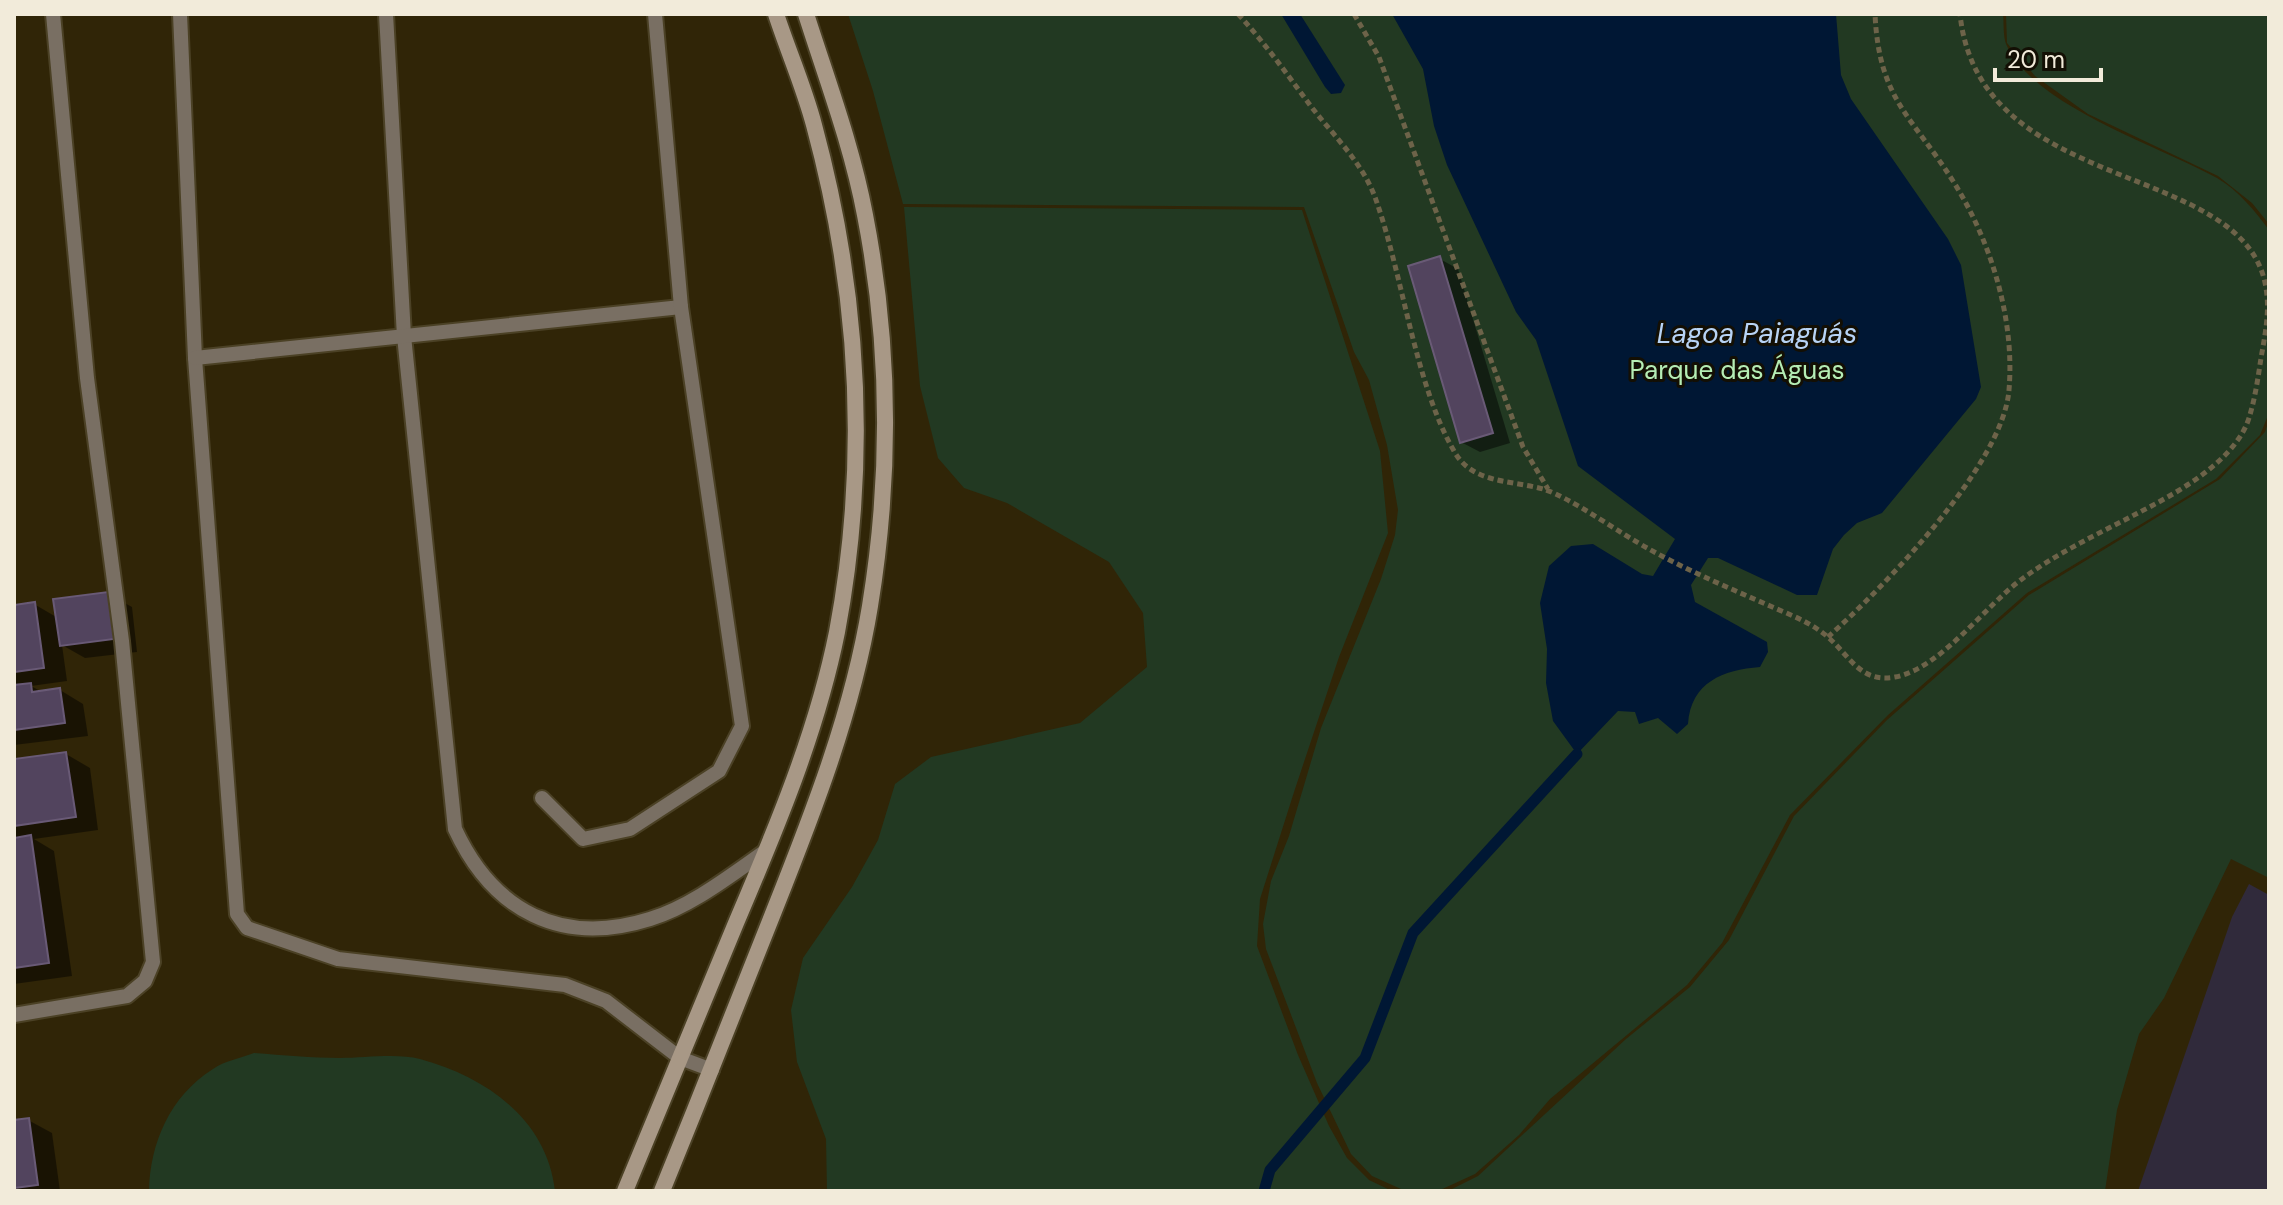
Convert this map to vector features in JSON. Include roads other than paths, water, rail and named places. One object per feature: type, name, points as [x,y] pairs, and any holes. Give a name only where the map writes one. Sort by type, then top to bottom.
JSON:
[{"type":"street","points":[[625,1191],[767,850],[809,737],[836,633],[856,499],[857,386],[841,242],[813,123],[776,14]]},
{"type":"street","points":[[662,1191],[792,864],[842,721],[870,607],[884,487],[885,380],[865,214],[806,14]]},
{"type":"lane","points":[[14,1015],[127,996],[145,981],[153,962],[122,641],[87,378],[53,14]]},
{"type":"lane","points":[[180,14],[195,358],[237,914],[247,928],[338,959],[565,985],[606,1001],[680,1058],[712,1070]]},
{"type":"lane","points":[[386,14],[404,336],[455,829],[468,859],[486,883],[520,911],[546,921],[596,928],[652,919],[728,877],[767,850]]},
{"type":"lane","points":[[542,798],[583,839],[630,829],[719,771],[742,726],[681,307],[655,14]]},
{"type":"lane","points":[[195,358],[681,307]]},
{"type":"water","points":[[1281,14],[1300,14],[1345,85],[1341,93],[1331,94],[1325,87]]},
{"type":"water","name":"Lagoa Paiaguás","points":[[1392,14],[1836,14],[1841,75],[1851,99],[1948,239],[1961,265],[1981,387],[1976,399],[1882,513],[1857,523],[1844,535],[1833,549],[1817,595],[1797,595],[1718,558],[1708,558],[1691,585],[1695,602],[1767,642],[1768,652],[1760,667],[1722,675],[1702,688],[1690,710],[1688,724],[1677,734],[1658,718],[1639,724],[1635,712],[1618,711],[1577,754],[1553,721],[1546,683],[1547,649],[1540,603],[1549,566],[1571,546],[1593,544],[1642,574],[1653,576],[1675,539],[1578,466],[1536,340],[1516,312],[1447,165],[1434,126],[1423,69]]},
{"type":"waterway","points":[[1264,1191],[1270,1170],[1365,1058],[1413,933],[1577,754]]},
{"type":"park label","name":"Parque das Águas","points":[[1737,370]]}]
